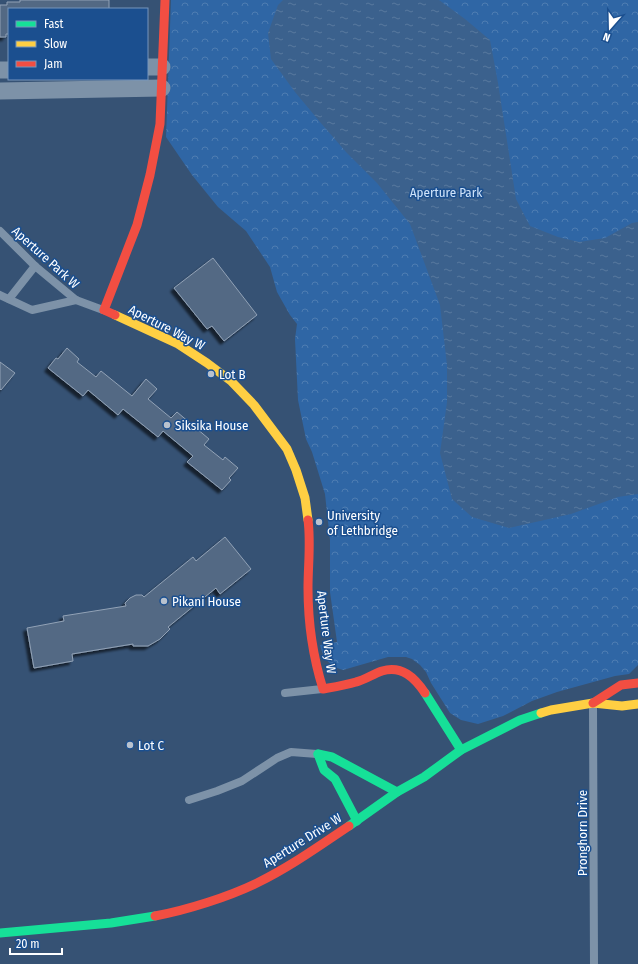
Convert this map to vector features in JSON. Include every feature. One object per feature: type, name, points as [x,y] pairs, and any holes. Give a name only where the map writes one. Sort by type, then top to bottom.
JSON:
[{"type":"street","points":[[104,310],[137,225],[150,175],[160,124],[162,88],[155,67],[165,0]]},
{"type":"street","points":[[0,91],[162,88]]},
{"type":"street","name":"Aperture Way W","points":[[104,310],[178,344],[207,362],[231,381],[254,405],[287,449],[296,470],[305,498],[309,526],[310,551],[308,589],[310,620],[317,669],[323,689],[357,682],[383,671],[396,669],[408,674],[418,683],[461,750]]},
{"type":"street","name":"Aperture Drive W","points":[[593,703],[621,685],[638,683]]},
{"type":"street","name":"Aperture Drive W","points":[[0,933],[111,923],[164,914],[213,900],[257,883],[295,862],[357,821],[397,792],[424,777],[461,750],[520,720],[552,710],[593,703],[622,706],[638,704]]},
{"type":"street","points":[[318,754],[332,757],[397,792]]},
{"type":"street","points":[[318,754],[324,770],[335,779],[357,821]]},
{"type":"lane","name":"Aperture Park W","points":[[0,231],[36,266],[76,300],[104,310]]},
{"type":"lane","points":[[9,299],[36,266]]},
{"type":"lane","name":"Aperture Park W","points":[[0,295],[32,310],[76,300]]},
{"type":"lane","points":[[285,693],[323,689]]},
{"type":"lane","name":"Pronghorn Drive","points":[[593,703],[594,964]]},
{"type":"lane","points":[[189,800],[242,781],[277,758],[291,752],[318,754]]},
{"type":"green space","name":"Aperture Park","points":[[171,0],[638,0],[638,665],[629,674],[615,676],[557,692],[532,701],[503,716],[478,724],[461,720],[450,713],[431,683],[426,672],[412,659],[406,657],[388,657],[343,670],[334,667],[325,658],[320,645],[337,642],[330,592],[330,540],[325,494],[312,452],[306,439],[298,400],[295,339],[297,324],[277,292],[270,267],[246,231],[218,207],[192,175],[166,137]]},
{"type":"water","points":[[283,0],[439,0],[490,40],[516,199],[530,226],[558,237],[579,242],[605,238],[632,223],[638,222],[638,494],[618,497],[571,514],[509,528],[472,517],[452,499],[440,453],[447,402],[447,365],[440,305],[410,224],[377,183],[346,152],[320,122],[295,92],[271,59],[268,33],[278,5]]},
{"type":"building","points":[[20,0],[109,0],[109,8],[8,8],[8,34],[6,34],[6,37],[0,37],[0,5],[7,5],[7,2],[20,2]]},
{"type":"building","points":[[213,258],[257,315],[224,341],[212,326],[207,329],[174,288]]},
{"type":"building","name":"Siksika House","points":[[67,348],[79,359],[77,362],[96,377],[101,371],[132,396],[146,379],[157,389],[148,399],[171,418],[177,412],[209,439],[204,445],[223,460],[225,457],[238,468],[229,478],[231,480],[222,490],[187,462],[193,456],[163,431],[158,437],[123,409],[118,415],[88,390],[83,396],[48,368]]},
{"type":"building","points":[[0,362],[15,373],[1,390],[0,389]]},
{"type":"building","name":"Pikani House","points":[[225,537],[251,569],[220,594],[216,588],[168,627],[170,629],[160,639],[148,646],[133,646],[133,644],[72,654],[73,661],[34,668],[27,628],[64,621],[63,616],[126,606],[125,603],[130,598],[136,595],[142,595],[144,597],[193,557],[196,561]]},
{"type":"traffic: fast","points":[[425,693],[461,750]]},
{"type":"traffic: fast","points":[[349,826],[397,792],[424,777],[461,750],[520,720],[541,713]]},
{"type":"traffic: fast","points":[[318,754],[332,757],[397,792]]},
{"type":"traffic: fast","points":[[318,754],[324,770],[335,779],[357,821]]},
{"type":"traffic: fast","points":[[0,933],[111,923],[155,916]]},
{"type":"traffic: slow","points":[[115,315],[178,344],[231,381],[254,405],[287,449],[296,470],[305,498],[308,520]]},
{"type":"traffic: slow","points":[[541,713],[593,703],[622,706],[638,704]]},
{"type":"traffic: jam","points":[[115,315],[104,310],[137,225],[150,175],[160,124],[165,0]]},
{"type":"traffic: jam","points":[[308,520],[309,613],[314,652],[323,689],[359,681],[382,671],[396,670],[407,674],[417,682],[425,693]]},
{"type":"traffic: jam","points":[[593,703],[621,685],[638,683]]},
{"type":"traffic: jam","points":[[155,916],[207,902],[257,883],[293,863],[349,826]]},
{"type":"place","name":"Lot B","points":[[211,374]]},
{"type":"place","name":"Siksika House","points":[[167,425]]},
{"type":"place","name":"University of Lethbridge","points":[[319,522]]},
{"type":"place","name":"Pikani House","points":[[164,601]]},
{"type":"place","name":"Lot C","points":[[130,745]]}]
